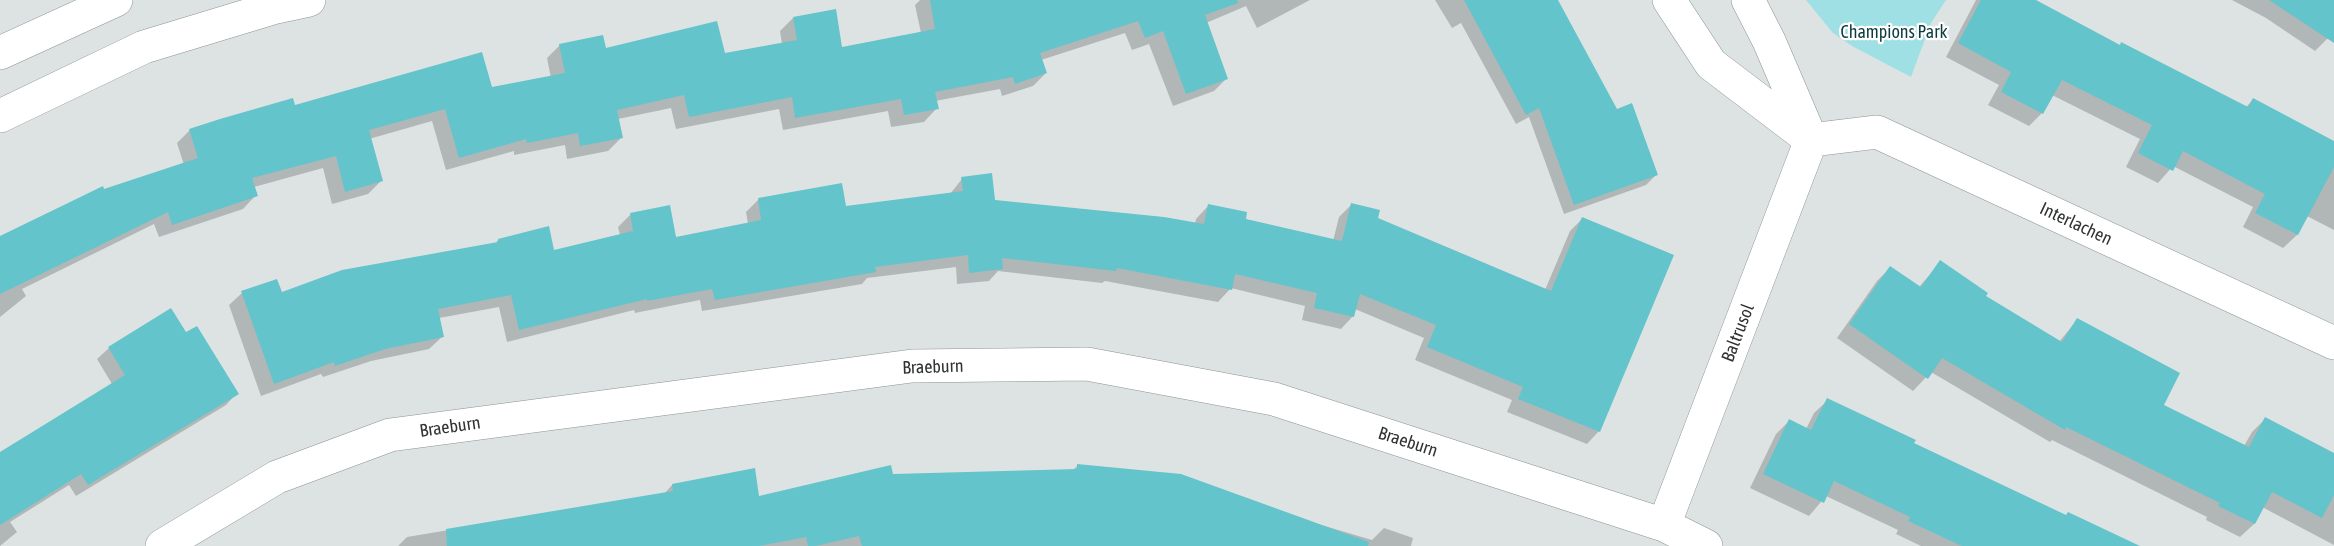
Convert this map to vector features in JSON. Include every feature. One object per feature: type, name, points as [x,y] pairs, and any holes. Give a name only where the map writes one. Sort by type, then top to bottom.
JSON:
[{"type":"street","points":[[0,53],[116,0]]},
{"type":"street","points":[[0,116],[144,47],[276,7],[309,0]]},
{"type":"street","points":[[1669,0],[1711,64],[1811,140]]},
{"type":"street","points":[[1748,0],[1769,41],[1811,140]]},
{"type":"street","name":"Interlachen","points":[[1811,140],[1877,132],[2334,343]]},
{"type":"street","name":"Baltrusol","points":[[1664,525],[1811,140]]},
{"type":"street","name":"Braeburn","points":[[162,546],[277,477],[390,435],[912,366],[1087,364],[1274,399],[1664,525],[1706,546]]},
{"type":"green space","name":"Champions Park","points":[[1806,0],[1946,0],[1931,23],[1911,77],[1852,46],[1833,33]]},
{"type":"building","points":[[930,0],[1237,0],[1238,3],[1205,15],[1228,79],[1186,94],[1163,31],[1145,38],[1138,21],[1040,53],[1047,73],[1015,84],[1013,77],[935,92],[939,109],[904,115],[901,99],[795,118],[792,97],[689,117],[684,95],[617,110],[623,138],[580,146],[578,133],[527,143],[526,139],[459,158],[445,109],[369,130],[383,181],[345,192],[336,156],[252,178],[258,196],[172,225],[168,212],[0,294],[0,236],[103,186],[104,189],[198,158],[189,129],[220,119],[293,98],[295,105],[482,52],[492,87],[565,73],[559,44],[603,35],[606,48],[717,21],[725,53],[797,40],[793,17],[836,9],[842,47],[935,29]]},
{"type":"building","points":[[1464,0],[1558,0],[1617,109],[1632,103],[1658,175],[1574,205],[1539,108],[1526,115]]},
{"type":"building","points":[[1981,0],[2036,0],[2120,45],[2121,42],[2248,107],[2253,98],[2334,141],[2334,167],[2298,235],[2255,213],[2265,194],[2183,151],[2173,171],[2138,153],[2152,125],[2062,80],[2043,114],[2001,92],[2011,72],[1958,43]]},
{"type":"building","points":[[2269,0],[2334,0],[2334,43]]},
{"type":"building","points":[[992,173],[995,200],[1164,217],[1204,224],[1208,204],[1247,212],[1246,219],[1342,241],[1351,203],[1380,210],[1378,218],[1551,291],[1582,217],[1674,255],[1600,432],[1518,399],[1523,387],[1427,347],[1436,325],[1360,294],[1354,317],[1314,308],[1317,293],[1235,274],[1232,290],[1117,268],[1116,271],[1002,258],[1003,269],[969,273],[968,255],[875,267],[876,272],[715,300],[712,289],[647,301],[647,299],[519,330],[511,295],[438,309],[444,337],[385,349],[335,366],[334,362],[274,384],[241,291],[277,279],[282,292],[342,270],[498,242],[498,239],[549,226],[554,250],[633,231],[630,213],[670,205],[676,237],[761,220],[758,198],[842,183],[846,206],[963,191],[961,177]]},
{"type":"building","points":[[1940,260],[1988,293],[1986,296],[2062,342],[2077,318],[2180,373],[2164,405],[2249,447],[2265,417],[2334,453],[2334,495],[2322,518],[2272,492],[2255,524],[2218,506],[2220,503],[2066,427],[2065,430],[1942,358],[1928,379],[1849,324],[1890,266],[1921,287]]},
{"type":"building","points":[[171,308],[186,332],[197,326],[239,394],[88,485],[81,474],[0,525],[0,452],[125,375],[108,347]]},
{"type":"building","points":[[1827,398],[1916,440],[1914,443],[2066,515],[2068,512],[2140,546],[1962,546],[1908,521],[1910,517],[1834,481],[1824,503],[1763,474],[1789,419],[1811,430]]},
{"type":"building","points":[[1077,464],[1181,474],[1369,542],[1368,546],[862,546],[859,536],[815,546],[808,546],[806,537],[759,546],[447,546],[446,529],[673,491],[672,484],[755,468],[759,496],[891,465],[893,474],[1077,469]]}]
